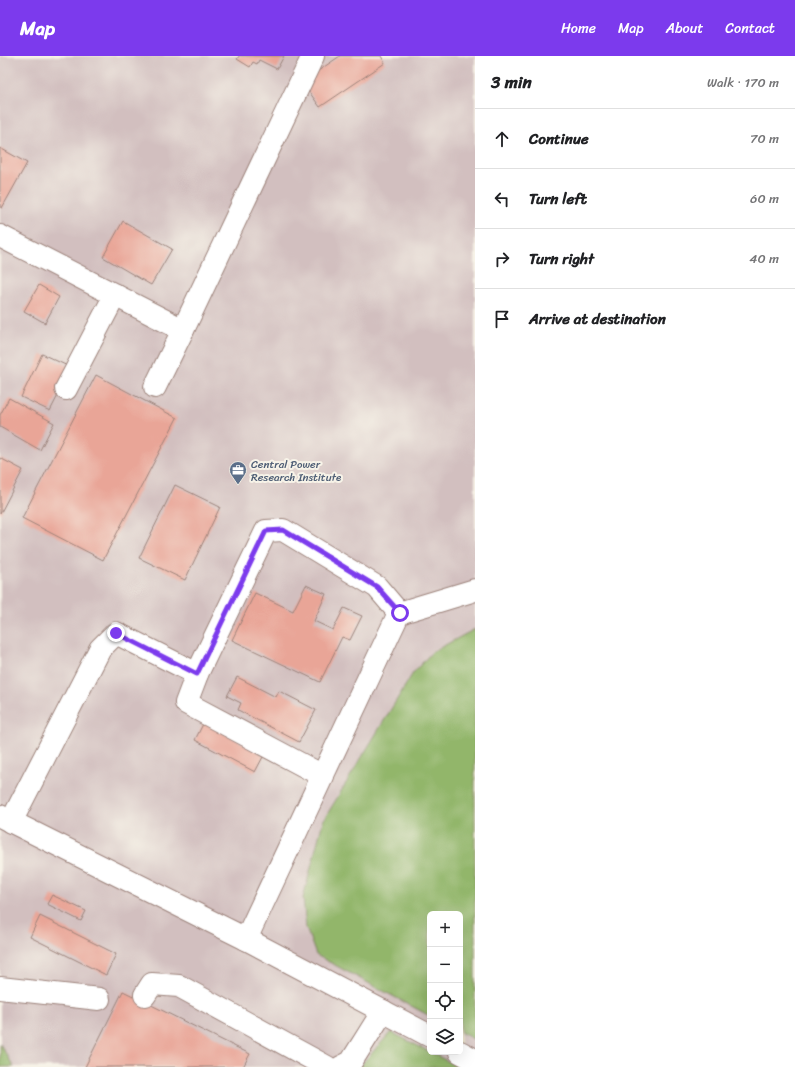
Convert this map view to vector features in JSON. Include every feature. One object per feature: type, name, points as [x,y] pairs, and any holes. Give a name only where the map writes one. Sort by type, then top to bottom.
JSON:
[{"type":"street","points":[[155,387],[313,56]]},
{"type":"street","points":[[0,236],[182,330]]},
{"type":"street","points":[[66,389],[115,295]]},
{"type":"street","points":[[323,776],[186,702],[197,674],[266,531],[283,530],[344,566],[377,587],[400,613]]},
{"type":"street","points":[[246,939],[400,613],[475,590]]},
{"type":"street","points":[[197,674],[116,633],[100,649],[6,819],[246,939],[427,1034]]},
{"type":"street","points":[[145,995],[152,984],[179,986],[326,1067]]},
{"type":"street","points":[[0,988],[99,999]]},
{"type":"street","points":[[341,1067],[351,1062],[382,1011]]},
{"type":"street","points":[[463,1054],[475,1060]]},
{"type":"shaded area","name":"Central Power Research Institute","points":[[0,56],[475,56],[475,1067],[0,1067]]},
{"type":"green space","points":[[475,629],[475,1040],[463,1034],[463,911],[427,911],[427,1014],[316,955],[306,928],[303,898],[323,821],[413,673],[432,652]]},
{"type":"green space","points":[[391,1032],[427,1051],[427,1055],[436,1055],[459,1067],[359,1067]]},
{"type":"green space","points":[[0,1044],[14,1067],[0,1067]]},
{"type":"building","points":[[239,56],[284,56],[277,69],[259,60],[257,64],[253,62],[250,67],[237,59]]},
{"type":"building","points":[[340,56],[381,56],[385,63],[320,107],[302,82]]},
{"type":"building","points":[[0,148],[27,163],[2,208],[0,207]]},
{"type":"building","points":[[123,221],[172,249],[151,285],[103,257]]},
{"type":"building","points":[[39,285],[59,297],[45,323],[24,311]]},
{"type":"building","points":[[42,354],[72,368],[50,411],[21,397]]},
{"type":"building","points":[[96,375],[177,418],[103,560],[22,518]]},
{"type":"building","points":[[9,398],[54,423],[40,450],[0,427],[0,415]]},
{"type":"building","points":[[0,458],[23,470],[0,514]]},
{"type":"building","points":[[175,485],[220,507],[185,580],[139,558]]},
{"type":"building","points":[[306,585],[326,594],[314,621],[333,630],[344,608],[362,616],[350,640],[342,637],[320,682],[232,640],[255,593],[293,611]]},
{"type":"building","points":[[237,677],[276,697],[279,691],[316,710],[299,742],[238,710],[241,703],[227,696]]},
{"type":"building","points":[[204,722],[264,755],[255,772],[195,740]]},
{"type":"building","points":[[52,895],[86,911],[81,921],[47,904]]},
{"type":"building","points":[[40,916],[116,954],[106,975],[30,937]]},
{"type":"building","points":[[123,991],[250,1054],[243,1067],[85,1067]]},
{"type":"place","name":"Central Power Research Institute","points":[[238,485]]},
{"type":"route","points":[[116,633],[197,674],[266,531],[283,530],[377,587],[400,613]]}]
